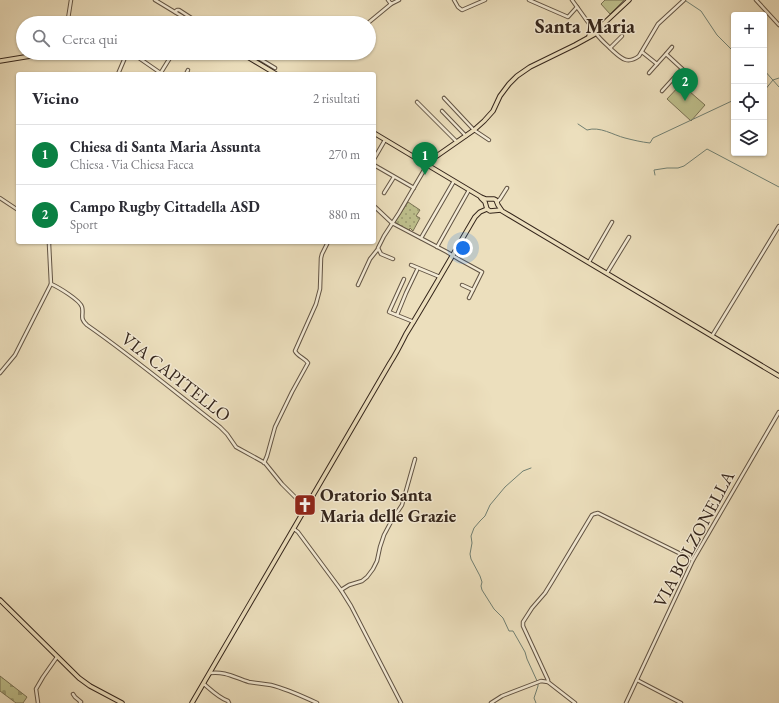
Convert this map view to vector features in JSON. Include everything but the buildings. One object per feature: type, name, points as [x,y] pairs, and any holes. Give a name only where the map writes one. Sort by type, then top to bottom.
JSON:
[{"type":"main road","points":[[427,165],[484,121],[493,111],[500,96],[517,76],[530,67],[589,37],[629,0]]},
{"type":"main road","points":[[0,62],[16,59]]},
{"type":"main road","points":[[253,60],[273,72]]},
{"type":"main road","points":[[376,134],[481,197],[494,199],[502,211]]},
{"type":"main road","points":[[432,168],[434,159]]},
{"type":"main road","points":[[481,197],[486,204],[487,209]]},
{"type":"main road","points":[[486,204],[489,199]]},
{"type":"main road","points":[[495,210],[497,204]]},
{"type":"main road","points":[[192,703],[452,256],[480,212],[487,209],[490,211],[502,211],[779,376]]},
{"type":"main road","points":[[0,600],[79,678],[90,686],[122,703]]},
{"type":"street","points":[[68,16],[71,0]]},
{"type":"street","points":[[155,0],[181,16]]},
{"type":"street","points":[[388,0],[391,4]]},
{"type":"street","points":[[376,16],[391,4],[400,0]]},
{"type":"street","points":[[454,0],[458,7],[462,10],[485,0]]},
{"type":"street","points":[[529,0],[568,17],[577,7]]},
{"type":"street","points":[[572,0],[595,32],[620,58],[626,61],[634,60],[639,56],[658,24],[684,0]]},
{"type":"street","points":[[756,0],[779,26]]},
{"type":"street","points":[[175,12],[180,10],[189,16]]},
{"type":"street","points":[[610,48],[622,36]]},
{"type":"street","points":[[649,73],[672,47]]},
{"type":"street","points":[[642,52],[657,64]]},
{"type":"street","points":[[666,54],[691,77]]},
{"type":"street","points":[[119,72],[124,60]]},
{"type":"street","points":[[142,60],[158,72]]},
{"type":"street","points":[[161,72],[169,60]]},
{"type":"street","points":[[262,60],[275,68]]},
{"type":"street","points":[[662,91],[682,69]]},
{"type":"street","points":[[444,98],[474,130],[489,140]]},
{"type":"street","points":[[417,102],[456,142]]},
{"type":"street","points":[[442,111],[466,136]]},
{"type":"street","points":[[376,156],[385,140]]},
{"type":"street","points":[[358,285],[370,259],[427,165]]},
{"type":"street","points":[[376,166],[414,188]]},
{"type":"street","points":[[384,193],[394,177]]},
{"type":"street","points":[[421,238],[454,181]]},
{"type":"street","points":[[497,204],[507,188]]},
{"type":"street","points":[[437,247],[469,190]]},
{"type":"street","points":[[0,198],[16,209]]},
{"type":"street","points":[[376,208],[392,223],[482,272],[469,298]]},
{"type":"street","points":[[588,262],[612,222]]},
{"type":"street","points":[[712,336],[779,226]]},
{"type":"street","points":[[607,273],[628,237]]},
{"type":"street","points":[[0,373],[15,356],[51,284],[49,244]]},
{"type":"street","points":[[264,463],[275,427],[308,363],[307,360],[295,351],[320,289],[321,258],[327,244]]},
{"type":"street","points":[[378,248],[381,254],[393,259]]},
{"type":"street","points":[[411,265],[440,277]]},
{"type":"street","points":[[398,315],[417,270]]},
{"type":"street","points":[[404,278],[389,312],[414,322]]},
{"type":"street","name":"VIA CAPITELLO","points":[[51,284],[80,302],[82,307],[82,319],[87,325],[139,363],[220,427],[236,447],[264,463],[306,508]]},
{"type":"street","points":[[462,285],[473,290]]},
{"type":"street","name":"VIA BOLZONELLA","points":[[626,703],[693,560],[779,412]]},
{"type":"street","points":[[341,590],[349,585],[362,581],[373,569],[377,561],[384,535],[402,505],[415,459]]},
{"type":"street","points":[[548,682],[522,626],[523,622],[549,586],[592,515],[598,513],[693,560]]},
{"type":"street","points":[[294,529],[298,532],[341,590],[401,703]]},
{"type":"street","points":[[38,703],[36,688],[58,657]]},
{"type":"street","points":[[210,673],[225,673],[248,681],[282,688],[317,703]]},
{"type":"street","points":[[637,680],[681,703]]},
{"type":"street","points":[[491,703],[497,698],[541,681],[548,682],[575,703]]},
{"type":"street","points":[[204,684],[229,703]]},
{"type":"street","points":[[73,694],[82,702],[80,703]]},
{"type":"green space","points":[[605,0],[624,0],[610,14],[601,4]]},
{"type":"green space","points":[[681,84],[705,105],[691,121],[667,99]]},
{"type":"green space","points":[[408,202],[420,210],[416,216],[420,218],[413,231],[410,228],[409,231],[395,222]]},
{"type":"green space","points":[[0,676],[27,697],[23,703],[16,703],[0,691]]},
{"type":"waterway","points":[[686,1],[701,11],[717,35],[731,49]]},
{"type":"waterway","points":[[767,73],[779,87]]},
{"type":"waterway","points":[[767,87],[773,80],[779,78]]},
{"type":"waterway","points":[[578,124],[587,130],[602,130],[625,138],[650,143],[653,138],[731,101]]},
{"type":"waterway","points":[[655,175],[654,170],[684,166],[707,149],[779,187]]},
{"type":"waterway","points":[[531,468],[523,471],[505,487],[490,505],[485,516],[474,528],[471,536],[472,543],[470,554],[480,576],[482,590],[494,609],[503,618],[509,631],[513,631],[525,652],[538,683],[534,698],[536,703]]},
{"type":"place","name":"Campo Rugby Cittadella ASD","points":[[685,101]]},
{"type":"place","name":"Chiesa di Santa Maria Assunta","points":[[425,175]]},
{"type":"place","name":"Oratorio Santa Maria delle Grazie","points":[[305,505]]},
{"type":"district","name":"Santa Maria","points":[[585,26]]}]
